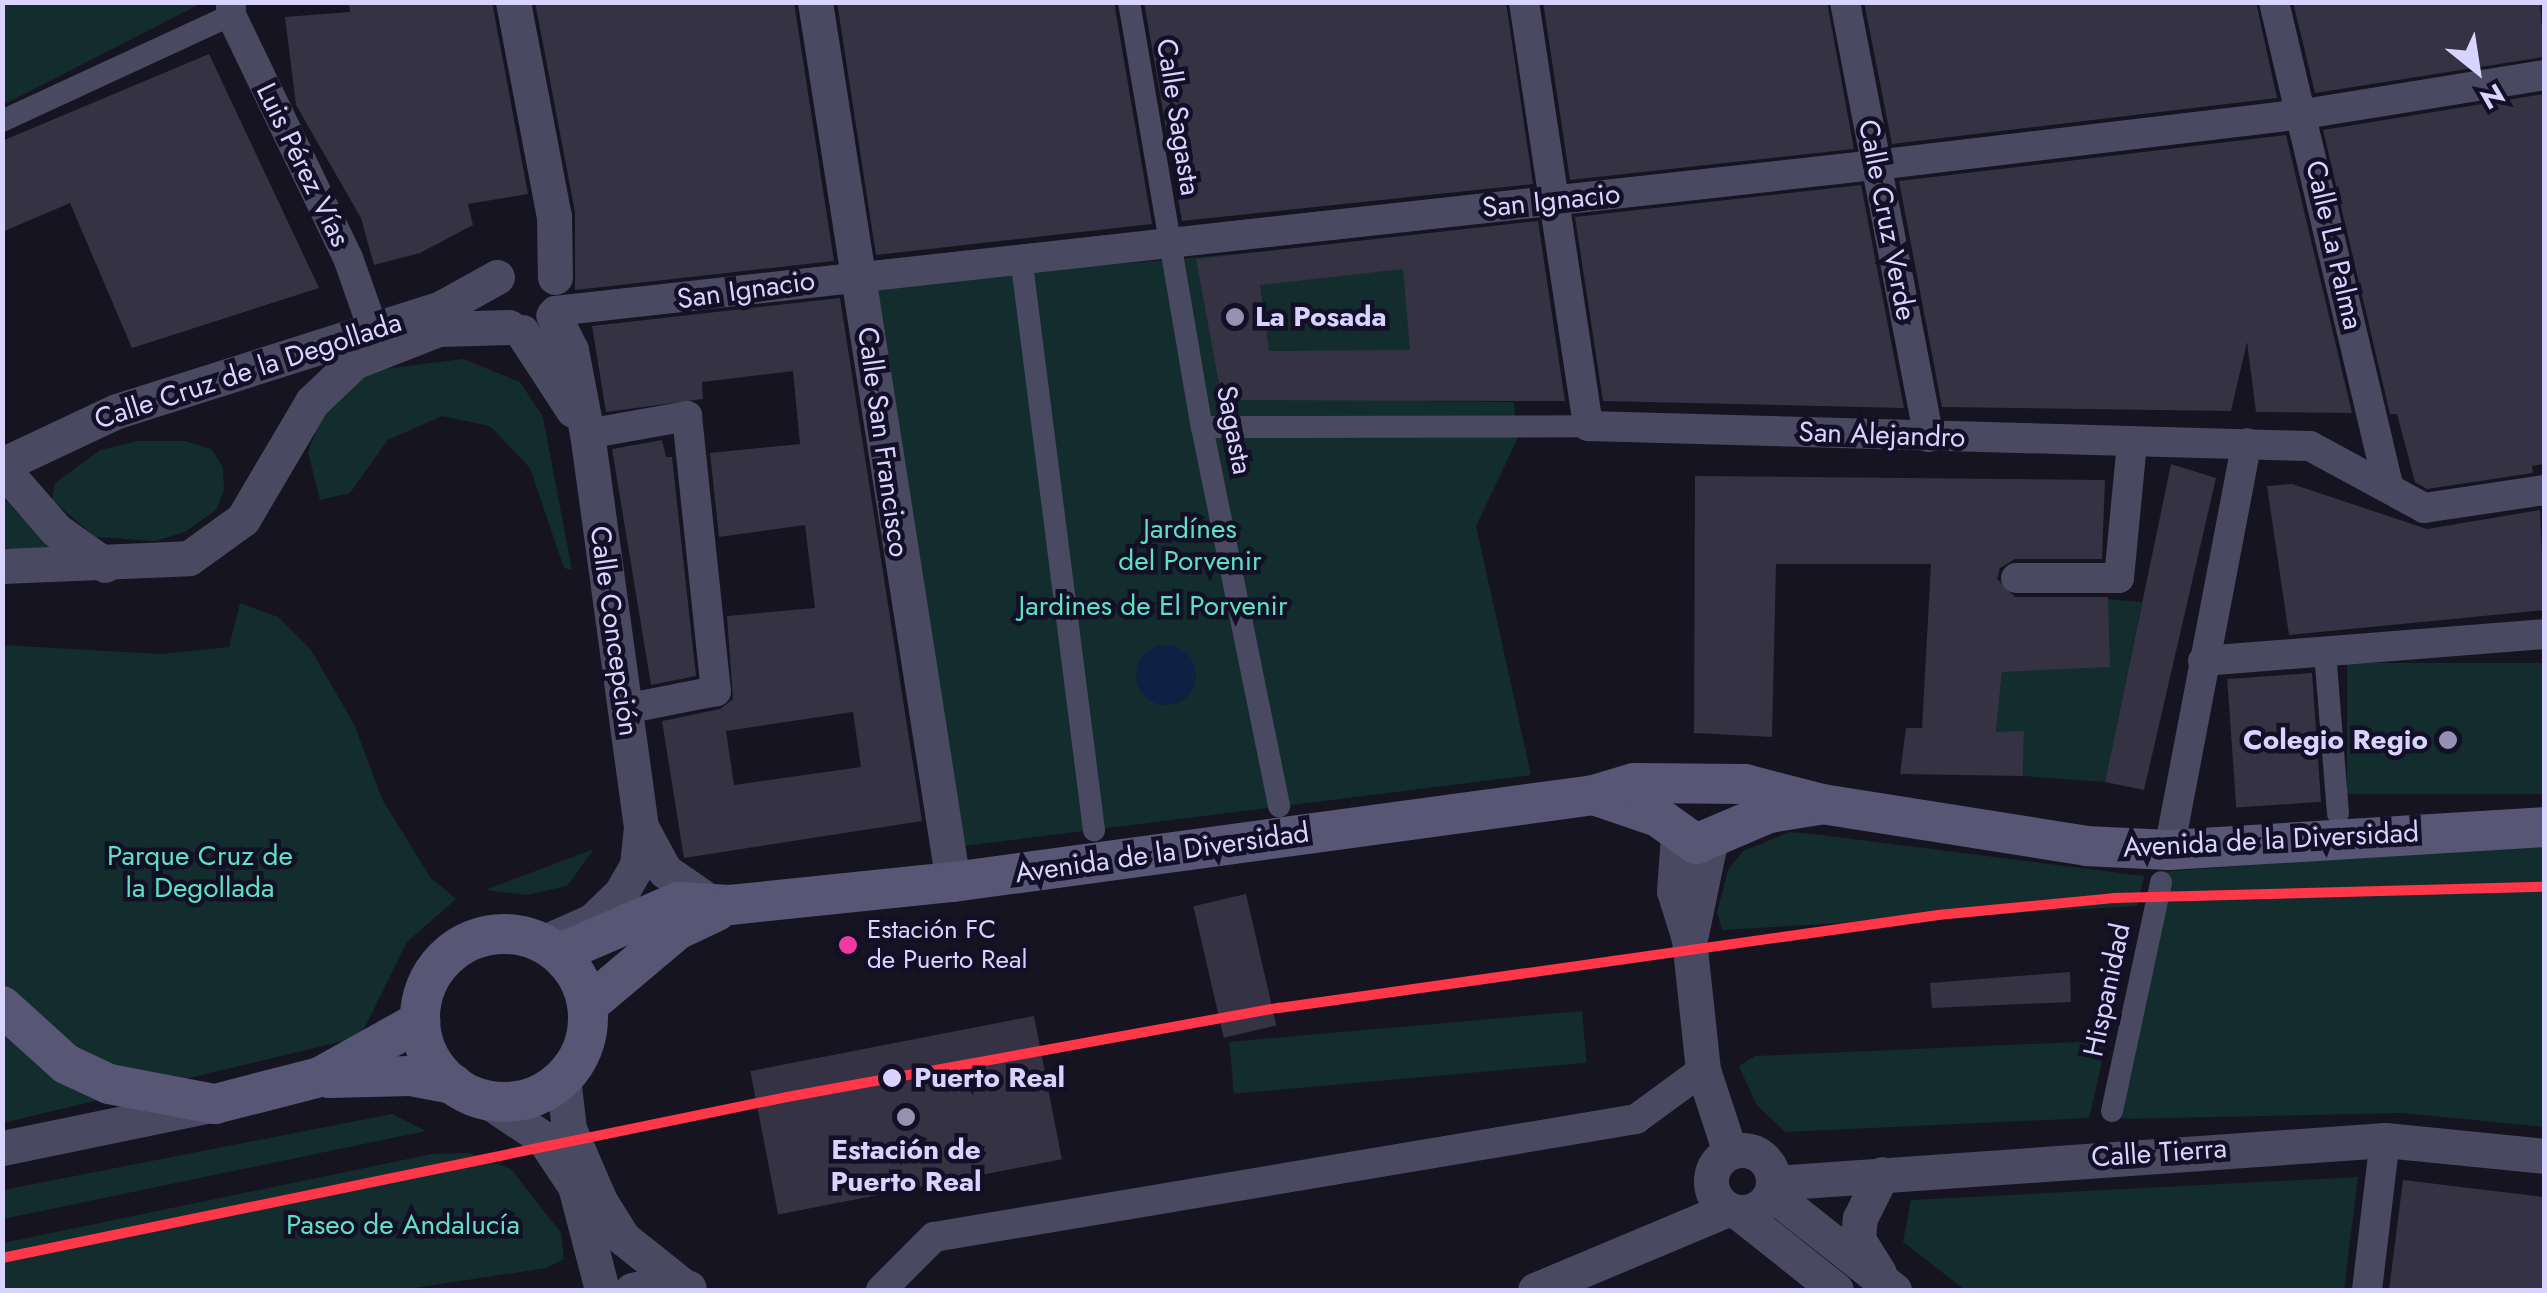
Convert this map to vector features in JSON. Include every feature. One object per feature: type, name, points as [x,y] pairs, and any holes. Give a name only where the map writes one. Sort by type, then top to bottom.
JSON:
[{"type":"main road","name":"Avenida de la Diversidad","points":[[551,948],[678,902],[720,903],[953,882],[1594,795],[1634,784],[1780,789],[1822,804],[2086,846],[2165,866],[2544,826]]},
{"type":"main road","points":[[1698,785],[1728,806],[1695,835],[1672,798],[1698,785]]},
{"type":"main road","name":"Avenida de la Diversidad","points":[[1594,795],[1695,835],[1769,813],[1822,804]]},
{"type":"main road","name":"Avenida de la Diversidad","points":[[588,1005],[677,930],[720,903]]},
{"type":"main road","points":[[2,1006],[28,1034],[81,1071],[159,1097],[215,1104],[320,1077],[411,1076],[468,1091],[534,1096],[563,1078],[584,1044],[588,1005],[581,982],[551,948],[508,934],[464,944],[431,977],[420,1020],[430,1056],[468,1091]]},
{"type":"main road","points":[[320,1077],[420,1020]]},
{"type":"street","name":"Calle Concepción","points":[[514,2],[554,216],[555,301],[571,350],[587,434],[641,827],[637,865],[622,893],[592,921],[551,948]]},
{"type":"street","name":"Calle San Francisco","points":[[814,2],[953,882]]},
{"type":"street","name":"Calle Sagasta","points":[[1129,2],[1168,242]]},
{"type":"street","points":[[1524,2],[1588,426]]},
{"type":"street","name":"Calle Cruz Verde","points":[[1845,2],[1929,436]]},
{"type":"street","name":"Calle La Palma","points":[[2274,2],[2304,114],[2389,489]]},
{"type":"street","points":[[2,121],[231,9]]},
{"type":"street","name":"Luis Pérez Vías","points":[[231,9],[348,258],[373,329]]},
{"type":"street","name":"San Ignacio","points":[[555,301],[600,311],[859,274],[1876,165],[2304,114],[2544,75]]},
{"type":"street","name":"Sagasta","points":[[1168,242],[1278,806]]},
{"type":"street","name":"Calle Cruz de la Degollada","points":[[2,467],[136,404],[441,308],[497,277],[518,256],[547,263],[555,301]]},
{"type":"street","points":[[1021,257],[1094,830]]},
{"type":"street","points":[[497,277],[509,324],[555,301]]},
{"type":"street","name":"Calle Cruz de la Degollada","points":[[441,308],[509,324]]},
{"type":"street","name":"Calle Concepción","points":[[509,324],[587,434]]},
{"type":"street","name":"Calle Cruz de la Degollada","points":[[2,566],[178,560],[225,537],[252,505],[312,402],[354,362],[438,329],[509,324]]},
{"type":"street","points":[[587,434],[687,416],[716,691],[625,709]]},
{"type":"street","name":"San Alejandro","points":[[1202,427],[1588,426],[2132,444],[2247,443],[2310,446],[2424,508],[2544,490]]},
{"type":"street","points":[[2165,866],[2247,443]]},
{"type":"street","points":[[2016,578],[2119,578],[2132,444]]},
{"type":"street","points":[[2,467],[56,530],[106,565]]},
{"type":"street","points":[[2203,661],[2544,634]]},
{"type":"street","points":[[2326,652],[2338,813]]},
{"type":"street","name":"Calle Concepción","points":[[641,827],[665,871],[720,903]]},
{"type":"street","points":[[1695,835],[1674,891],[1689,940],[1704,1070],[1730,1152]]},
{"type":"street","name":"Hispanidad","points":[[2112,1111],[2165,866]]},
{"type":"street","points":[[881,1290],[934,1237],[1636,1118],[1704,1070]]},
{"type":"street","points":[[563,1078],[568,1129],[600,1201],[624,1238],[688,1288]]},
{"type":"street","points":[[468,1091],[543,1138],[575,1186],[602,1290]]},
{"type":"street","points":[[2,1148],[215,1104]]},
{"type":"street","points":[[2367,1290],[2385,1140]]},
{"type":"street","name":"Calle Tierra","points":[[1772,1188],[1882,1174],[2385,1140],[2544,1156]]},
{"type":"street","points":[[1730,1152],[1761,1156],[1772,1188],[1891,1288]]},
{"type":"street","points":[[1730,1152],[1711,1174],[1714,1195],[1836,1290]]},
{"type":"street","points":[[1882,1174],[1860,1218],[1858,1239],[1891,1288]]},
{"type":"street","points":[[1534,1290],[1733,1211],[1758,1208],[1772,1188]]},
{"type":"street","points":[[632,1290],[688,1288]]},
{"type":"green space","points":[[3,2],[202,2],[202,3],[3,105]]},
{"type":"green space","name":"Jardínes del Porvenir","points":[[1421,238],[1421,401],[1514,402],[1517,440],[1476,526],[1531,775],[964,846],[875,285]]},
{"type":"green space","points":[[463,359],[520,382],[543,417],[572,570],[564,568],[530,468],[490,426],[442,416],[388,440],[350,493],[320,500],[308,452],[324,410],[367,371]]},
{"type":"green space","points":[[138,441],[185,441],[211,449],[223,467],[224,490],[216,510],[185,532],[155,541],[95,537],[52,500],[55,483],[100,450]]},
{"type":"green space","points":[[3,497],[21,517],[57,550],[3,548]]},
{"type":"green space","points":[[2107,599],[2142,602],[2105,782],[2023,776],[2024,732],[1996,732],[2002,672]]},
{"type":"green space","name":"Parque Cruz de la Degollada","points":[[240,603],[278,617],[311,650],[354,724],[382,799],[430,877],[456,899],[407,942],[360,1037],[3,1123],[2,645],[161,654],[229,647]]},
{"type":"green space","name":"Colegio Regio","points":[[2347,663],[2544,663],[2544,794],[2347,794]]},
{"type":"green space","points":[[1790,832],[2144,876],[2137,906],[1722,930],[1717,912],[1728,870],[1743,851]]},
{"type":"green space","points":[[2544,844],[2544,1127],[2402,1113],[2122,1119],[2158,872]]},
{"type":"green space","points":[[594,849],[567,886],[527,895],[485,890]]},
{"type":"green space","points":[[1582,1011],[1587,1063],[1234,1094],[1229,1042]]},
{"type":"green space","points":[[2100,1041],[2106,1045],[2089,1118],[1785,1132],[1756,1104],[1739,1066],[1755,1056]]},
{"type":"green space","points":[[392,1114],[426,1131],[3,1219],[3,1190]]},
{"type":"green space","name":"Paseo de Andalucía","points":[[469,1153],[511,1169],[561,1233],[564,1259],[547,1268],[401,1290],[3,1290],[3,1243],[432,1154]]},
{"type":"green space","points":[[2358,1177],[2344,1290],[1965,1290],[1903,1242],[1911,1200]]},
{"type":"water","points":[[1166,645],[1187,654],[1196,675],[1187,696],[1166,705],[1145,696],[1136,675],[1145,654]]},
{"type":"building","points":[[349,2],[492,2],[528,194],[468,204],[473,225],[420,253],[374,265],[361,218],[296,105],[285,17],[350,12]]},
{"type":"building","points":[[535,2],[794,2],[834,261],[575,290],[575,212]]},
{"type":"building","points":[[837,2],[1114,2],[1152,224],[876,255]]},
{"type":"building","points":[[1144,2],[1506,2],[1533,184],[1182,221]]},
{"type":"building","points":[[1543,2],[1827,2],[1854,149],[1570,180]]},
{"type":"building","points":[[1864,2],[2256,2],[2277,98],[1892,144]]},
{"type":"building","points":[[2293,2],[2540,2],[2544,57],[2315,93]]},
{"type":"building","points":[[209,54],[319,288],[132,348],[70,203],[2,232],[2,141]]},
{"type":"building","points":[[2544,94],[2544,464],[2532,466],[2533,473],[2427,489],[2415,482],[2397,414],[2390,414],[2323,130]]},
{"type":"building","points":[[2286,135],[2352,413],[2256,412],[2247,342],[2231,411],[1942,407],[1899,181]]},
{"type":"building","points":[[1861,185],[1904,408],[1603,401],[1575,217]]},
{"type":"building","points":[[1538,221],[1565,401],[1222,400],[1196,259]],"holes":[[[1403,269],[1410,350],[1269,351],[1260,285]]]},
{"type":"building","points":[[840,298],[922,821],[684,858],[662,721],[720,709],[733,699],[727,616],[815,608],[805,525],[719,537],[710,453],[800,444],[793,371],[702,382],[703,399],[606,412],[592,326]],"holes":[[[853,712],[861,767],[734,785],[726,731]]]},
{"type":"building","points":[[662,440],[666,457],[672,457],[696,676],[651,685],[612,449]]},
{"type":"building","points":[[2171,464],[2216,478],[2144,790],[2105,782]]},
{"type":"building","points":[[1695,476],[2105,480],[2102,559],[2015,559],[2000,568],[1997,579],[2015,597],[2108,597],[2110,667],[2002,672],[1996,732],[2024,731],[2023,776],[1900,774],[1906,728],[1922,728],[1931,564],[1776,564],[1772,737],[1694,733]]},
{"type":"building","points":[[2292,484],[2427,529],[2540,510],[2544,610],[2289,635],[2267,486]]},
{"type":"building","points":[[2312,673],[2321,802],[2236,808],[2227,679]]},
{"type":"building","points":[[1246,894],[1276,1026],[1224,1038],[1193,906]]},
{"type":"building","points":[[2070,972],[2071,1002],[1932,1008],[1930,983]]},
{"type":"building","name":"Estación de Puerto Real","points":[[1034,1016],[1062,1159],[778,1214],[750,1071]]},
{"type":"building","points":[[2403,1180],[2544,1197],[2544,1290],[2389,1290]]},
{"type":"transit line","points":[[2,1258],[787,1097],[1279,1008],[1938,915],[2113,898],[2544,887]]},
{"type":"place","name":"La Posada","points":[[1235,317]]},
{"type":"place","name":"Colegio Regio","points":[[2448,740]]},
{"type":"place","name":"Estación FC de Puerto Real","points":[[848,945]]},
{"type":"place","name":"Puerto Real","points":[[892,1078]]},
{"type":"place","name":"Estación de Puerto Real","points":[[906,1117]]},
{"type":"park label","name":"Jardines de El Porvenir","points":[[1153,606]]}]
